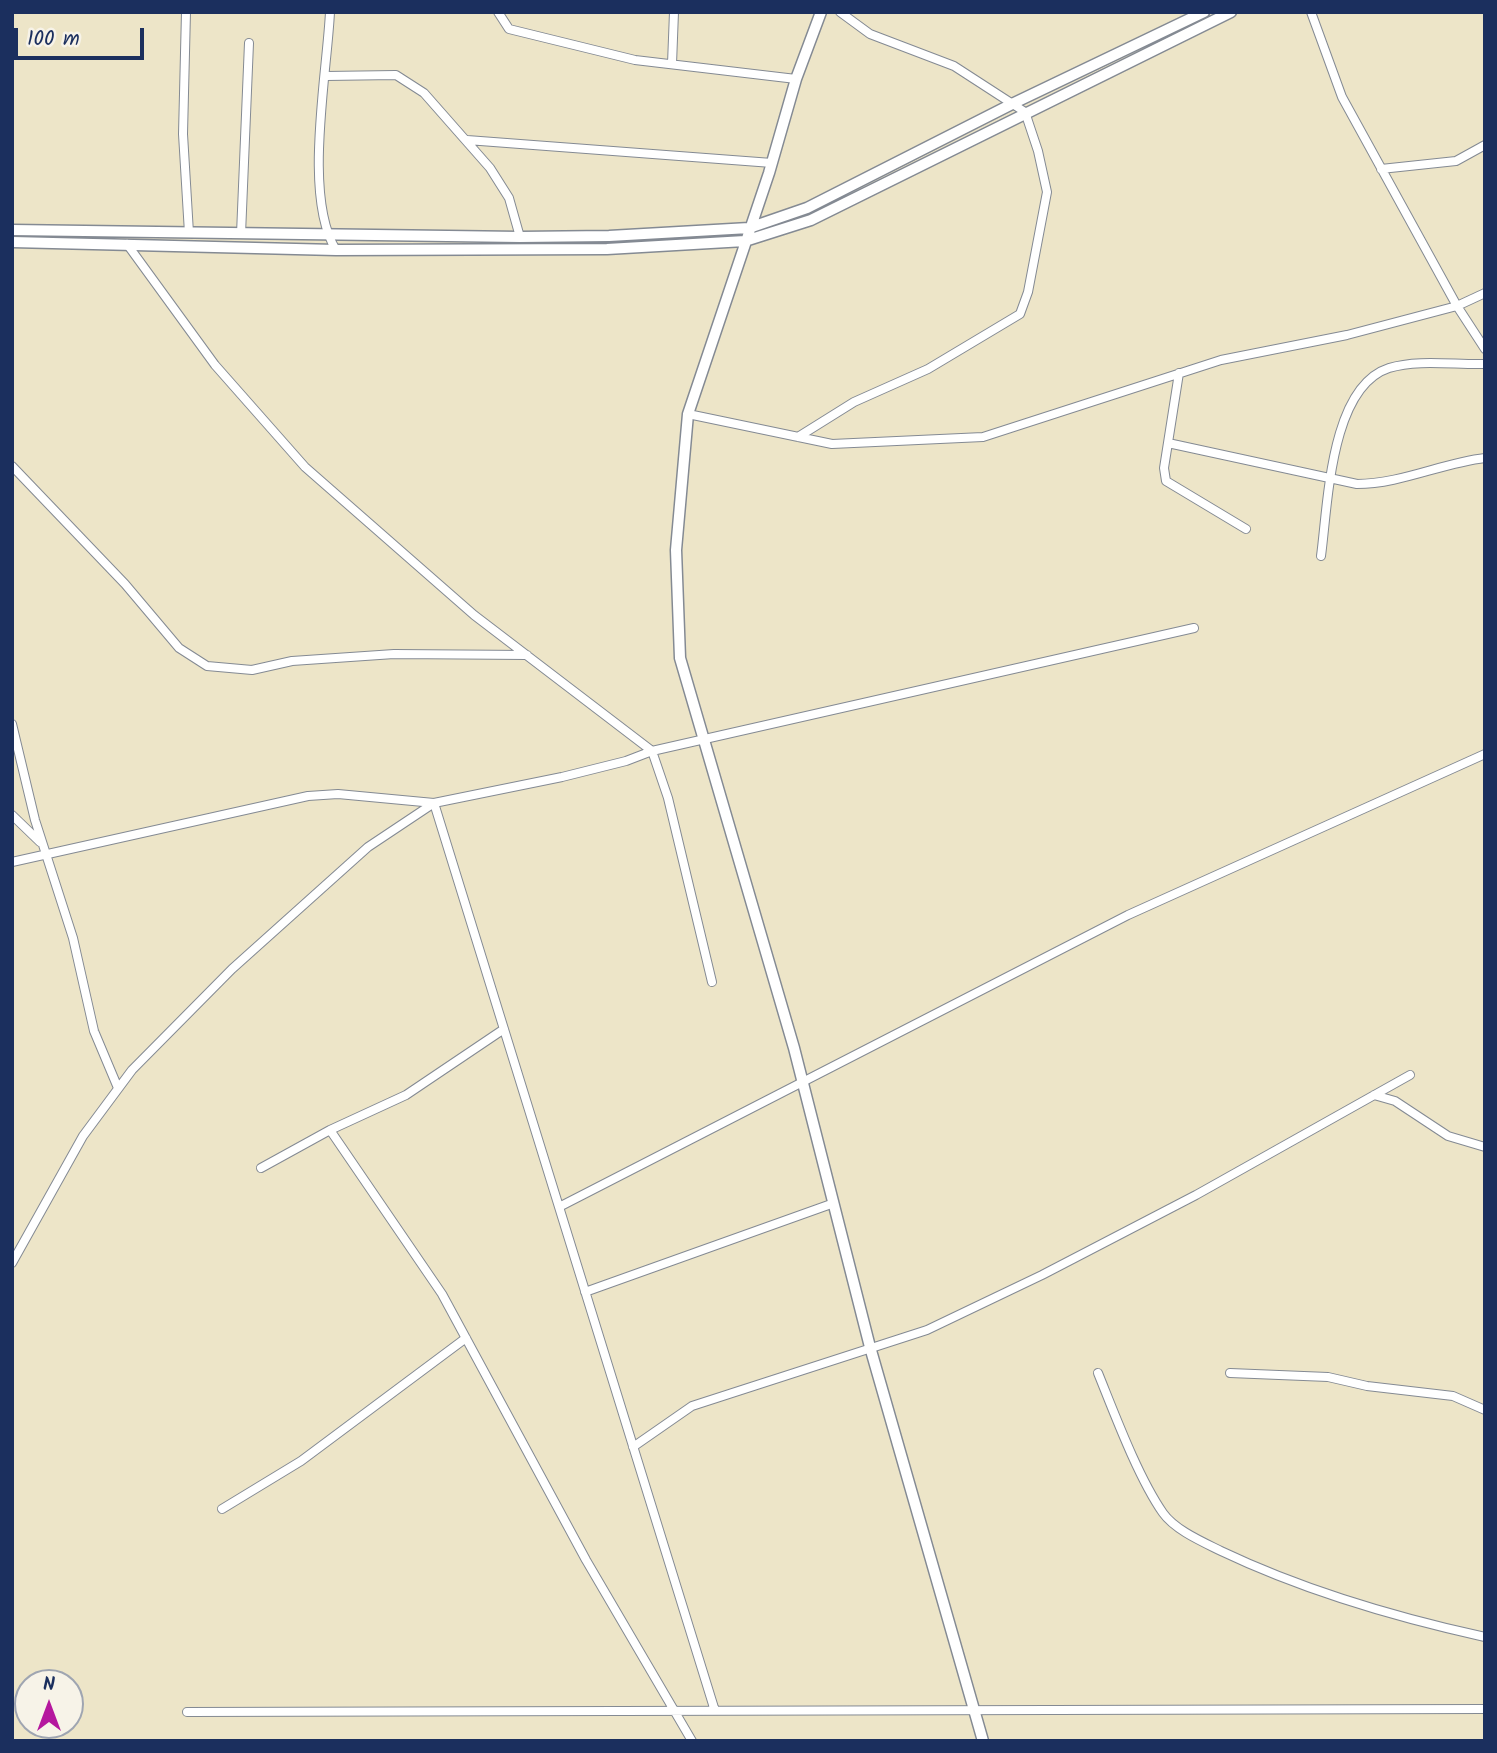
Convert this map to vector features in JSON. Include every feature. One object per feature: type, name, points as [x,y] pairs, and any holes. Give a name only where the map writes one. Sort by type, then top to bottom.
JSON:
[{"type":"main road","points":[[821,12],[796,79],[772,163],[688,414],[676,550],[676,609],[680,658],[804,1084],[870,1347],[983,1741]]},
{"type":"main road","points":[[12,230],[520,237],[749,229],[807,208],[1014,103],[1204,12]]},
{"type":"main road","points":[[12,242],[336,250],[607,249],[744,241],[811,220],[1231,12]]},
{"type":"street","points":[[186,12],[183,134],[189,233]]},
{"type":"street","points":[[330,12],[319,157],[327,236],[336,250]]},
{"type":"street","points":[[498,12],[509,29],[635,60],[796,79]]},
{"type":"street","points":[[672,64],[674,12]]},
{"type":"street","points":[[798,437],[854,402],[929,369],[1020,314],[1028,292],[1046,192],[1038,151],[1025,112],[954,66],[870,34],[840,12]]},
{"type":"street","points":[[1311,12],[1342,97],[1457,306],[1485,349]]},
{"type":"street","points":[[241,234],[249,43]]},
{"type":"street","points":[[326,76],[396,75],[424,93],[467,140],[509,198],[520,237]]},
{"type":"street","points":[[467,140],[772,163]]},
{"type":"street","points":[[1381,169],[1456,161],[1485,145]]},
{"type":"street","points":[[126,243],[215,365],[306,467],[474,615],[652,751],[668,798],[712,982]]},
{"type":"street","points":[[688,414],[832,444],[983,437],[1108,399],[1179,373],[1279,347],[1347,335],[1457,306],[1485,293]]},
{"type":"street","points":[[1321,555],[1335,444],[1354,398],[1379,373],[1406,365],[1485,365]]},
{"type":"street","points":[[1179,373],[1164,475],[1166,481],[1246,528]]},
{"type":"street","points":[[1168,443],[1332,479],[1373,484],[1453,462],[1485,457]]},
{"type":"street","points":[[12,466],[125,584],[179,648],[206,666],[252,670],[292,661],[394,654],[527,655]]},
{"type":"street","points":[[12,862],[308,796],[338,794],[434,803],[562,777],[626,761],[652,751],[706,741],[1194,628]]},
{"type":"street","points":[[12,724],[41,843],[72,938],[94,1031],[118,1088]]},
{"type":"street","points":[[559,1207],[804,1084],[1128,915],[1485,754]]},
{"type":"street","points":[[434,803],[715,1711]]},
{"type":"street","points":[[12,1263],[83,1136],[132,1070],[232,969],[312,896],[368,847],[434,803]]},
{"type":"street","points":[[12,815],[41,843]]},
{"type":"street","points":[[261,1168],[330,1130],[406,1096],[504,1029]]},
{"type":"street","points":[[633,1447],[692,1406],[927,1330],[1042,1275],[1196,1195],[1410,1074]]},
{"type":"street","points":[[1374,1095],[1395,1101],[1448,1136],[1485,1147]]},
{"type":"street","points":[[330,1130],[442,1294],[586,1560],[692,1741]]},
{"type":"street","points":[[585,1292],[834,1203]]},
{"type":"street","points":[[222,1509],[301,1461],[466,1338]]},
{"type":"street","points":[[1098,1373],[1123,1434],[1164,1515],[1197,1540],[1281,1579],[1430,1625],[1485,1637]]},
{"type":"street","points":[[1230,1373],[1328,1377],[1367,1386],[1453,1396],[1485,1410]]},
{"type":"street","points":[[187,1712],[1485,1709]]}]
